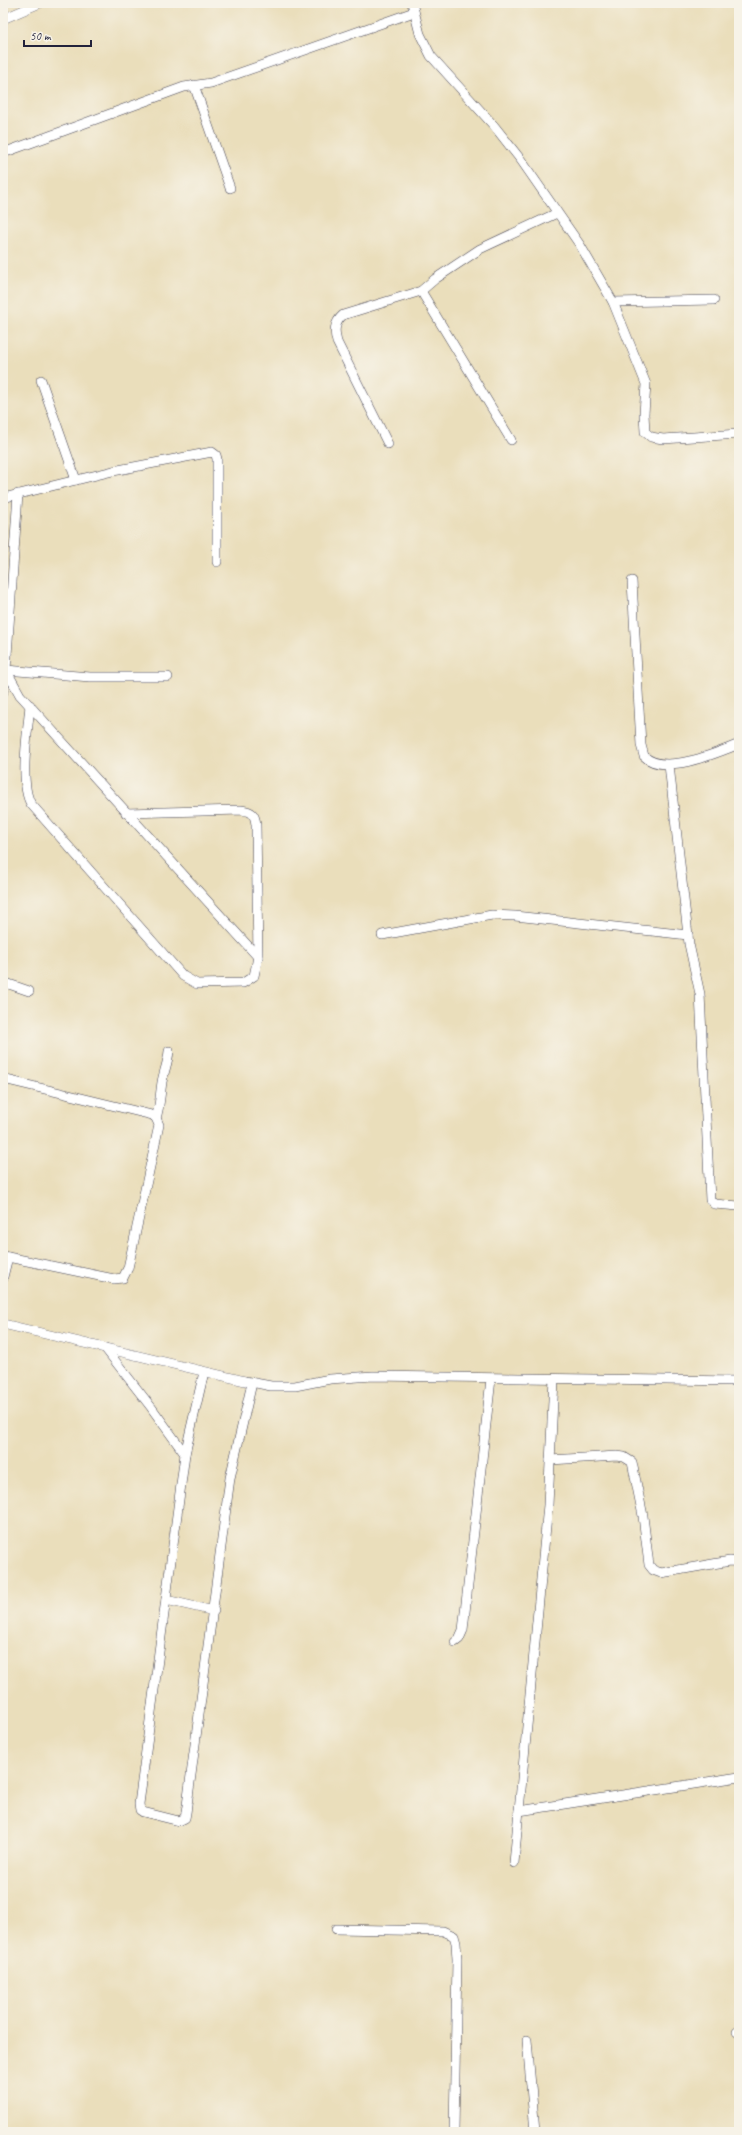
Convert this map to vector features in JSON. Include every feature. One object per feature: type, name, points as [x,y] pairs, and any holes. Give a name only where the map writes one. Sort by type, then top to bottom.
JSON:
[{"type":"street","points":[[3,19],[40,3]]},
{"type":"street","points":[[3,153],[184,87],[218,80],[413,7],[420,34],[431,56],[507,142],[580,245],[612,302],[646,384],[644,414],[645,432],[651,436],[663,439],[739,434]]},
{"type":"street","points":[[194,85],[230,188]]},
{"type":"street","points":[[388,444],[337,342],[335,326],[343,315],[421,291],[435,279],[480,249],[557,213]]},
{"type":"street","points":[[421,291],[511,440]]},
{"type":"street","points":[[612,302],[714,300]]},
{"type":"street","points":[[41,380],[76,480]]},
{"type":"street","points":[[3,498],[76,480],[207,452],[215,453],[217,459],[217,562]]},
{"type":"street","points":[[3,692],[6,670],[18,494]]},
{"type":"street","points":[[632,581],[642,752],[647,760],[670,765],[739,744]]},
{"type":"street","points":[[6,670],[90,677],[168,677]]},
{"type":"street","points":[[6,670],[15,688],[126,813],[258,957]]},
{"type":"street","points":[[30,705],[25,781],[26,794],[31,804],[183,976],[197,984],[243,983],[254,976],[258,957],[256,825],[254,814],[250,811],[241,810],[126,813]]},
{"type":"street","points":[[670,765],[688,935],[700,994],[710,1200],[714,1204],[739,1206]]},
{"type":"street","points":[[382,935],[492,915],[515,916],[688,935]]},
{"type":"street","points":[[3,982],[29,991]]},
{"type":"street","points":[[3,1277],[5,1256],[114,1279],[123,1278],[128,1268],[158,1130],[156,1118],[161,1101],[162,1082],[167,1067],[169,1051]]},
{"type":"street","points":[[3,1079],[111,1104],[152,1115],[156,1118]]},
{"type":"street","points":[[3,1324],[252,1383],[295,1386],[330,1379],[373,1376],[554,1379],[633,1378],[739,1381]]},
{"type":"street","points":[[105,1348],[185,1454]]},
{"type":"street","points":[[204,1372],[185,1454],[140,1804],[140,1810],[144,1812],[179,1820],[185,1818],[186,1813],[214,1611],[230,1478],[252,1383]]},
{"type":"street","points":[[455,1642],[459,1639],[463,1630],[491,1378]]},
{"type":"street","points":[[514,1863],[548,1505],[554,1379]]},
{"type":"street","points":[[550,1460],[624,1456],[632,1462],[643,1516],[649,1565],[653,1570],[661,1573],[730,1561],[739,1562]]},
{"type":"street","points":[[166,1600],[214,1611]]},
{"type":"street","points":[[519,1811],[739,1777]]},
{"type":"street","points":[[336,1929],[443,1931],[454,1936],[457,1954],[454,2132]]},
{"type":"street","points":[[527,2040],[535,2132]]}]
